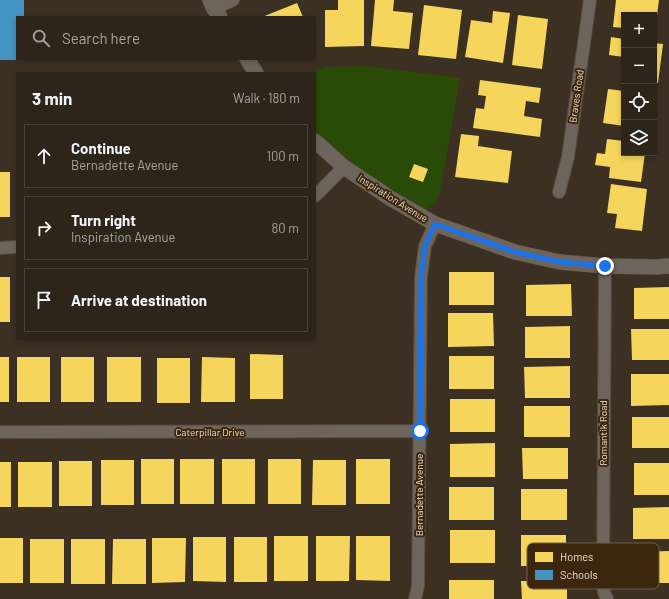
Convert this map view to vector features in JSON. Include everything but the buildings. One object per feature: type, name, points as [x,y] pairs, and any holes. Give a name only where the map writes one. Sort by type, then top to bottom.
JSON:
[{"type":"street","points":[[215,9],[233,0]]},
{"type":"street","name":"Braves Road","points":[[559,192],[568,157],[590,0]]},
{"type":"street","points":[[248,60],[255,72]]},
{"type":"street","name":"Inspiration Avenue","points":[[316,142],[344,167],[390,198],[435,224],[515,252],[560,262],[605,266],[669,266]]},
{"type":"street","points":[[316,195],[344,167]]},
{"type":"street","name":"Bernadette Avenue","points":[[415,599],[418,586],[421,277],[425,246],[435,224]]},
{"type":"street","points":[[0,248],[16,247]]},
{"type":"street","name":"Romantik Road","points":[[602,543],[605,266]]},
{"type":"street","name":"Caterpillar Drive","points":[[0,432],[420,431]]},
{"type":"street","name":"Romantik Road","points":[[603,589],[607,599]]},
{"type":"green space","points":[[366,66],[460,78],[439,198],[425,212],[360,169],[316,131],[315,72],[326,67]]},
{"type":"route","points":[[420,431],[421,277],[425,246],[435,224],[515,252],[560,262],[605,266]]}]
